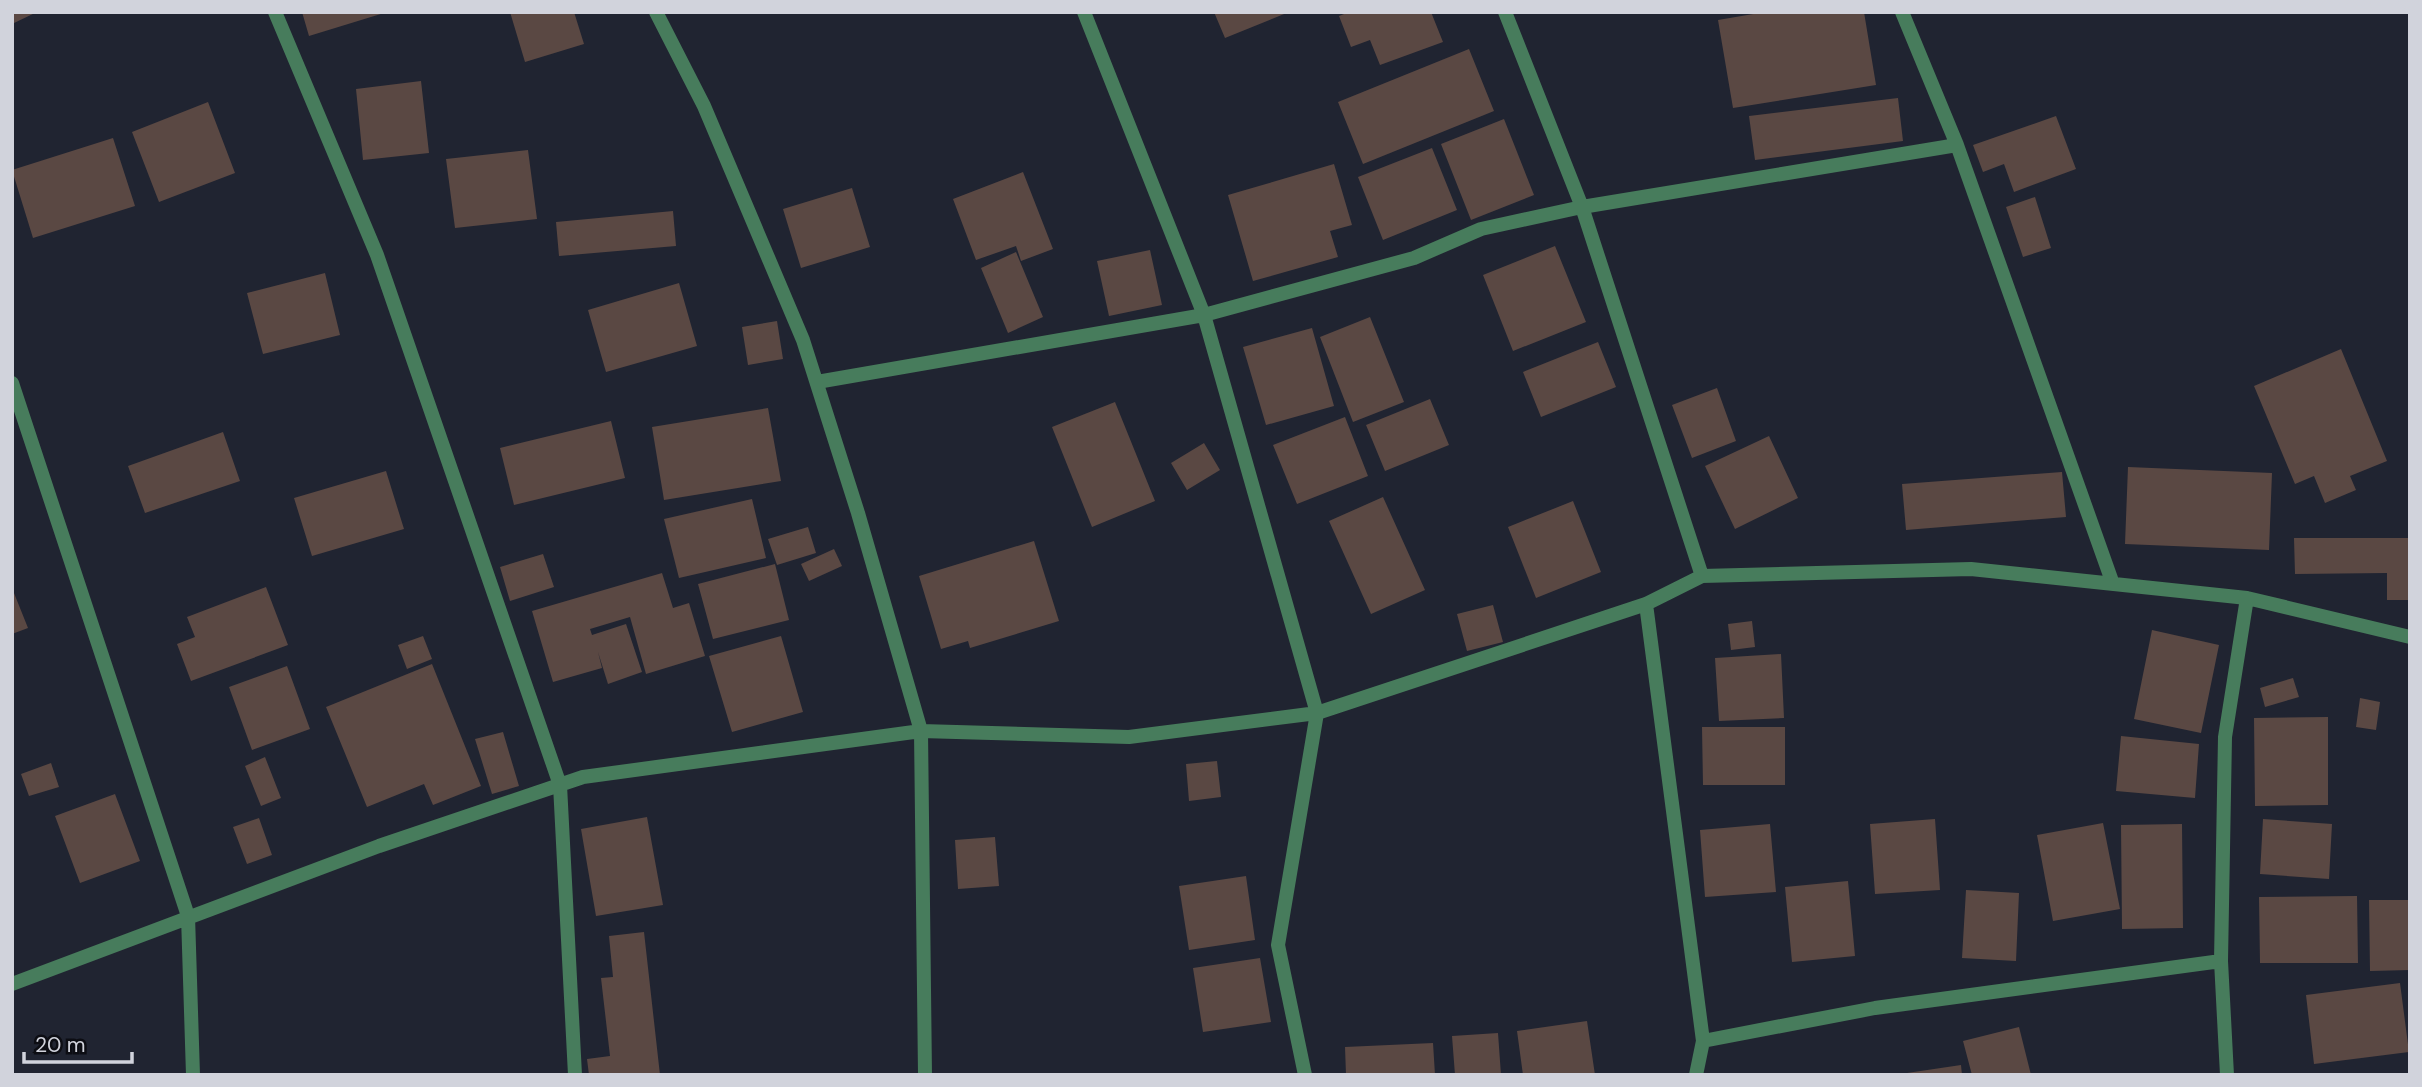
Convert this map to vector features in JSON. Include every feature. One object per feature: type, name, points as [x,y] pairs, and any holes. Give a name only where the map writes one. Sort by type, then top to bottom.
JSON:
[{"type":"street","points":[[275,12],[377,255],[560,785],[575,1075]]},
{"type":"street","points":[[656,12],[704,106],[803,340],[921,730],[926,1075]]},
{"type":"street","points":[[1084,12],[1204,315],[1317,712],[1278,945],[1305,1075]]},
{"type":"street","points":[[1506,12],[1583,207],[1702,576]]},
{"type":"street","points":[[1902,12],[1957,145],[2113,584]]},
{"type":"street","points":[[817,382],[1204,315],[1414,258],[1481,229],[1583,207],[1957,145]]},
{"type":"street","points":[[12,383],[188,916],[193,1075]]},
{"type":"street","points":[[12,984],[379,846],[583,777],[921,730],[1129,737],[1317,712],[1646,604],[1702,576],[1971,569],[2247,598],[2410,637]]},
{"type":"street","points":[[2227,1075],[2221,961],[2225,737],[2247,598]]},
{"type":"street","points":[[1646,604],[1703,1041],[1696,1075]]},
{"type":"street","points":[[1703,1041],[1875,1008],[2221,961]]},
{"type":"building","points":[[12,12],[37,12],[12,24]]},
{"type":"building","points":[[302,12],[384,12],[384,13],[309,36]]},
{"type":"building","points":[[510,12],[574,12],[584,44],[525,62]]},
{"type":"building","points":[[1214,12],[1289,12],[1225,38]]},
{"type":"building","points":[[1349,12],[1431,12],[1443,42],[1380,65],[1370,40],[1351,47],[1339,16]]},
{"type":"building","points":[[1765,12],[1864,12],[1876,85],[1733,108],[1718,20]]},
{"type":"building","points":[[1469,49],[1494,111],[1363,164],[1338,102]]},
{"type":"building","points":[[421,81],[429,153],[363,160],[356,89]]},
{"type":"building","points":[[1898,98],[1903,141],[1755,160],[1749,116]]},
{"type":"building","points":[[208,102],[235,173],[159,202],[132,132]]},
{"type":"building","points":[[2056,116],[2076,169],[2014,192],[2004,164],[1983,172],[1973,145]]},
{"type":"building","points":[[1504,119],[1534,195],[1471,220],[1441,144]]},
{"type":"building","points":[[113,138],[135,206],[33,238],[12,170]]},
{"type":"building","points":[[1432,148],[1457,210],[1383,240],[1358,177]]},
{"type":"building","points":[[528,150],[537,219],[455,228],[446,159]]},
{"type":"building","points":[[1334,164],[1352,225],[1330,231],[1338,257],[1253,281],[1228,195]]},
{"type":"building","points":[[1023,172],[1053,249],[1021,261],[1016,246],[976,260],[953,199]]},
{"type":"building","points":[[852,188],[870,247],[801,268],[783,209]]},
{"type":"building","points":[[2035,197],[2051,248],[2023,257],[2006,207]]},
{"type":"building","points":[[673,211],[676,246],[559,256],[556,222]]},
{"type":"building","points":[[1555,246],[1586,322],[1513,351],[1483,275]]},
{"type":"building","points":[[1150,250],[1162,305],[1109,316],[1097,261]]},
{"type":"building","points":[[1016,252],[1043,317],[1008,333],[981,268]]},
{"type":"building","points":[[325,273],[340,335],[263,354],[247,293]]},
{"type":"building","points":[[679,283],[697,346],[606,372],[588,310]]},
{"type":"building","points":[[1370,317],[1404,402],[1353,422],[1320,337]]},
{"type":"building","points":[[777,321],[783,359],[748,365],[742,327]]},
{"type":"building","points":[[1312,328],[1334,406],[1266,425],[1243,347]]},
{"type":"building","points":[[1598,342],[1616,387],[1541,417],[1523,372]]},
{"type":"building","points":[[2341,349],[2387,461],[2350,476],[2356,490],[2325,503],[2314,476],[2295,484],[2254,386]]},
{"type":"building","points":[[1717,388],[1736,441],[1692,458],[1672,405]]},
{"type":"building","points":[[1430,399],[1449,445],[1385,471],[1366,425]]},
{"type":"building","points":[[1115,402],[1155,501],[1092,527],[1052,427]]},
{"type":"building","points":[[768,408],[781,481],[664,500],[652,427]]},
{"type":"building","points":[[1345,417],[1368,476],[1297,504],[1273,445]]},
{"type":"building","points":[[611,421],[625,478],[514,505],[500,448]]},
{"type":"building","points":[[223,432],[240,481],[145,513],[128,466]]},
{"type":"building","points":[[1769,436],[1798,498],[1735,529],[1705,466]]},
{"type":"building","points":[[1204,443],[1220,470],[1187,490],[1171,463]]},
{"type":"building","points":[[2128,467],[2272,473],[2269,550],[2125,544]]},
{"type":"building","points":[[386,471],[404,529],[312,556],[294,498]]},
{"type":"building","points":[[2062,472],[2066,517],[1906,530],[1902,484]]},
{"type":"building","points":[[1383,497],[1425,590],[1371,614],[1329,521]]},
{"type":"building","points":[[752,499],[766,558],[679,578],[664,519]]},
{"type":"building","points":[[1573,501],[1601,572],[1536,598],[1508,527]]},
{"type":"building","points":[[808,527],[816,553],[777,565],[768,539]]},
{"type":"building","points":[[2294,538],[2410,538],[2410,600],[2387,600],[2387,573],[2295,574]]},
{"type":"building","points":[[1034,541],[1059,621],[970,648],[968,641],[941,649],[919,576]]},
{"type":"building","points":[[834,549],[842,566],[809,581],[801,564]]},
{"type":"building","points":[[543,554],[554,587],[510,601],[500,567]]},
{"type":"building","points":[[775,564],[789,620],[713,639],[698,584]]},
{"type":"building","points":[[662,573],[673,608],[689,603],[705,656],[646,674],[630,617],[590,629],[592,635],[626,624],[642,672],[608,684],[598,652],[602,668],[553,682],[532,611]]},
{"type":"building","points":[[266,587],[288,645],[191,681],[177,644],[195,637],[187,617]]},
{"type":"building","points":[[12,588],[28,628],[12,634]]},
{"type":"building","points":[[1493,605],[1503,642],[1467,651],[1457,614]]},
{"type":"building","points":[[1752,621],[1755,647],[1731,650],[1728,624]]},
{"type":"building","points":[[2152,630],[2219,645],[2201,733],[2134,719]]},
{"type":"building","points":[[423,636],[432,659],[407,669],[398,645]]},
{"type":"building","points":[[781,636],[803,712],[732,732],[709,656]]},
{"type":"building","points":[[1781,654],[1784,718],[1719,721],[1715,658]]},
{"type":"building","points":[[432,664],[481,786],[433,805],[424,784],[367,807],[326,707]]},
{"type":"building","points":[[287,666],[310,729],[252,750],[229,687]]},
{"type":"building","points":[[2293,678],[2299,697],[2265,707],[2260,688]]},
{"type":"building","points":[[2360,698],[2380,702],[2376,730],[2356,727]]},
{"type":"building","points":[[2328,717],[2328,805],[2255,806],[2254,718]]},
{"type":"building","points":[[1702,727],[1785,727],[1785,785],[1703,785]]},
{"type":"building","points":[[503,732],[519,786],[492,794],[475,739]]},
{"type":"building","points":[[2121,736],[2199,744],[2195,798],[2116,791]]},
{"type":"building","points":[[265,757],[281,798],[261,806],[245,766]]},
{"type":"building","points":[[1217,761],[1221,797],[1189,801],[1186,764]]},
{"type":"building","points":[[51,763],[59,787],[29,796],[21,774]]},
{"type":"building","points":[[115,794],[140,861],[80,883],[55,816]]},
{"type":"building","points":[[647,817],[663,905],[596,916],[581,829]]},
{"type":"building","points":[[259,818],[272,855],[247,864],[233,827]]},
{"type":"building","points":[[1935,819],[1940,890],[1875,894],[1870,824]]},
{"type":"building","points":[[2263,819],[2332,824],[2329,879],[2260,874]]},
{"type":"building","points":[[2103,823],[2120,909],[2053,921],[2037,835]]},
{"type":"building","points":[[1770,824],[1776,892],[1705,897],[1700,830]]},
{"type":"building","points":[[2182,824],[2183,928],[2122,929],[2121,825]]},
{"type":"building","points":[[995,837],[999,886],[958,889],[955,840]]},
{"type":"building","points":[[1246,876],[1255,940],[1189,950],[1179,886]]},
{"type":"building","points":[[1848,881],[1855,956],[1792,962],[1785,887]]},
{"type":"building","points":[[1966,890],[2019,893],[2016,961],[1962,958]]},
{"type":"building","points":[[2357,896],[2358,963],[2260,963],[2259,897]]},
{"type":"building","points":[[2369,900],[2410,900],[2410,970],[2370,971]]},
{"type":"building","points":[[644,932],[660,1075],[589,1075],[587,1059],[610,1056],[601,978],[613,977],[609,936]]},
{"type":"building","points":[[1260,958],[1271,1022],[1203,1032],[1193,968]]},
{"type":"building","points":[[2400,983],[2409,1052],[2314,1064],[2306,995]]},
{"type":"building","points":[[1587,1021],[1595,1075],[1523,1075],[1517,1031]]},
{"type":"building","points":[[2019,1027],[2031,1075],[1972,1075],[1963,1041]]},
{"type":"building","points":[[1498,1033],[1501,1075],[1455,1075],[1452,1036]]},
{"type":"building","points":[[1433,1043],[1435,1075],[1346,1075],[1345,1047]]},
{"type":"building","points":[[1961,1065],[1962,1075],[1907,1075],[1907,1073]]}]
